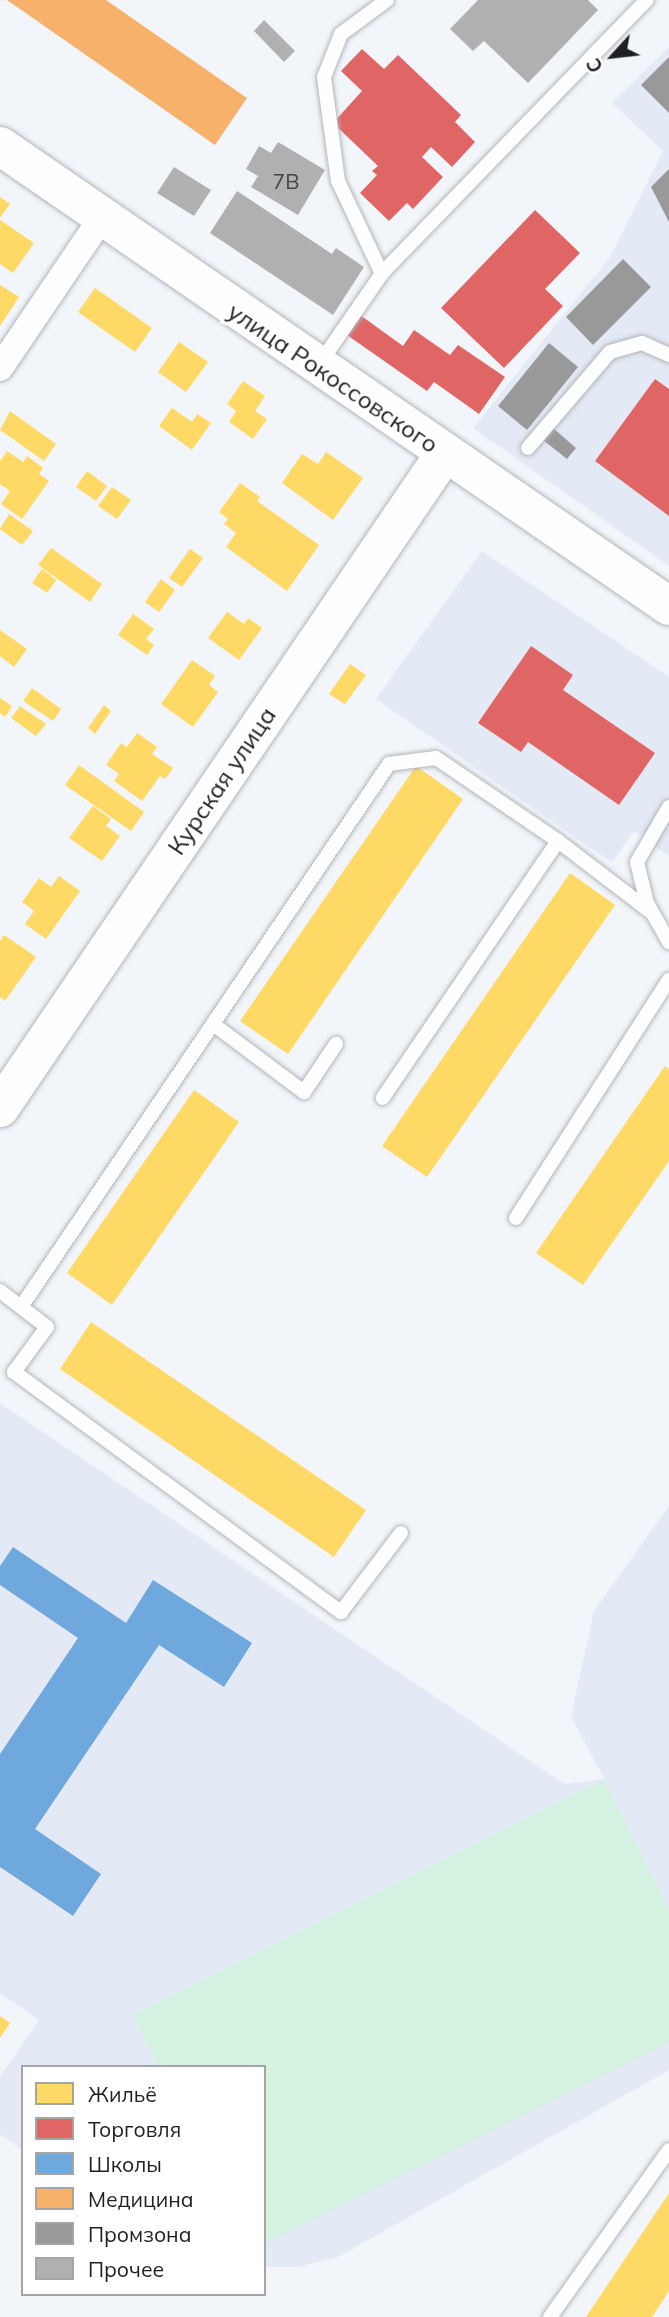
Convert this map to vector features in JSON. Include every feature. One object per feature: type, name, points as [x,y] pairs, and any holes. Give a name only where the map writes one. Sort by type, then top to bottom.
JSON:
[{"type":"main road","name":"улица Рокоссовского","points":[[0,146],[101,219],[669,606]]},
{"type":"main road","name":"Курская улица","points":[[0,1108],[444,453]]},
{"type":"street","points":[[0,368],[101,219]]},
{"type":"lane","points":[[382,274],[338,181],[324,77],[341,34],[387,0]]},
{"type":"lane","points":[[317,367],[382,274],[641,2]]},
{"type":"lane","points":[[528,448],[610,352],[642,343],[669,355]]},
{"type":"lane","points":[[21,1307],[389,764],[436,758],[558,841],[653,913]]},
{"type":"lane","points":[[669,807],[637,862],[653,913],[669,942]]},
{"type":"lane","points":[[383,1098],[558,841]]},
{"type":"lane","points":[[516,1218],[669,979]]},
{"type":"lane","points":[[213,1024],[304,1092],[336,1044]]},
{"type":"lane","points":[[0,1291],[47,1327],[14,1372],[341,1612],[401,1533]]},
{"type":"lane","points":[[550,2317],[669,2150]]},
{"type":"shaded area","points":[[669,47],[669,566],[473,428],[610,257],[663,151],[612,103]]},
{"type":"shaded area","points":[[482,551],[669,677],[669,856],[634,831],[612,863],[376,699]]},
{"type":"shaded area","points":[[0,1403],[564,1784],[604,1779],[571,1716],[594,1611],[669,1506],[669,2070],[338,2257],[298,2267],[266,2267],[266,2065],[21,2065],[21,2149],[0,2134],[0,2077],[39,2020],[0,1993]]},
{"type":"green space","points":[[604,1780],[669,1910],[669,2042],[266,2243],[266,2065],[157,2065],[132,2015]]},
{"type":"building: Жильё","points":[[0,197],[10,204],[0,218]]},
{"type":"building: Жильё","points":[[0,220],[34,243],[13,273],[0,264]]},
{"type":"building: Жильё","points":[[0,285],[19,297],[0,326]]},
{"type":"building: Жильё","points":[[95,288],[152,328],[135,352],[78,312]]},
{"type":"building: Жильё","points":[[179,342],[208,362],[186,392],[158,372]]},
{"type":"building: Жильё","points":[[243,381],[265,396],[255,411],[267,419],[253,439],[229,422],[236,411],[227,404]]},
{"type":"building: Жильё","points":[[172,408],[192,422],[197,414],[211,423],[192,450],[159,426]]},
{"type":"building: Жильё","points":[[10,411],[56,444],[44,461],[0,430]]},
{"type":"building: Жильё","points":[[7,451],[23,462],[27,456],[43,468],[39,474],[49,481],[22,519],[1,504],[10,491],[0,484],[0,461]]},
{"type":"building: Жильё","points":[[326,452],[363,478],[333,520],[282,483],[302,454],[318,464]]},
{"type":"building: Жильё","points":[[87,471],[107,486],[96,501],[76,487]]},
{"type":"building: Жильё","points":[[240,483],[260,497],[257,501],[319,545],[287,591],[226,547],[236,533],[224,524],[228,519],[219,512]]},
{"type":"building: Жильё","points":[[112,487],[131,500],[117,519],[98,506]]},
{"type":"building: Жильё","points":[[9,514],[33,531],[22,545],[0,529]]},
{"type":"building: Жильё","points":[[51,548],[102,584],[90,602],[38,565]]},
{"type":"building: Жильё","points":[[190,549],[203,558],[182,587],[169,578]]},
{"type":"building: Жильё","points":[[42,569],[56,580],[47,593],[32,583]]},
{"type":"building: Жильё","points":[[161,579],[175,590],[159,612],[145,602]]},
{"type":"building: Жильё","points":[[227,612],[244,624],[248,618],[262,628],[239,660],[208,638]]},
{"type":"building: Жильё","points":[[133,614],[154,629],[146,639],[154,645],[147,655],[118,635]]},
{"type":"building: Жильё","points":[[0,630],[27,649],[14,667],[0,656]]},
{"type":"building: Жильё","points":[[192,660],[215,676],[209,685],[218,692],[193,727],[161,704]]},
{"type":"building: Жильё","points":[[350,664],[366,675],[345,704],[329,694]]},
{"type":"building: Жильё","points":[[32,688],[61,709],[53,721],[23,701]]},
{"type":"building: Жильё","points":[[0,698],[12,706],[5,717],[0,713]]},
{"type":"building: Жильё","points":[[104,705],[111,711],[95,734],[88,728]]},
{"type":"building: Жильё","points":[[20,706],[46,724],[36,736],[11,718]]},
{"type":"building: Жильё","points":[[137,733],[157,747],[152,754],[173,768],[165,779],[160,776],[142,801],[114,781],[119,774],[106,765],[121,743],[127,747]]},
{"type":"building: Жильё","points":[[79,765],[144,812],[131,831],[65,785]]},
{"type":"building: Жильё","points":[[416,766],[463,799],[288,1054],[240,1021]]},
{"type":"building: Жильё","points":[[93,806],[111,819],[106,826],[120,836],[102,861],[69,838]]},
{"type":"building: Жильё","points":[[570,873],[615,905],[427,1177],[382,1146]]},
{"type":"building: Жильё","points":[[59,876],[80,891],[46,939],[25,924],[34,911],[22,902],[39,878],[51,887]]},
{"type":"building: Жильё","points":[[4,935],[36,957],[5,1001],[0,997],[0,941]]},
{"type":"building: Жильё","points":[[665,1066],[669,1069],[669,1161],[583,1285],[536,1253]]},
{"type":"building: Жильё","points":[[194,1090],[239,1122],[112,1305],[67,1273]]},
{"type":"building: Жильё","points":[[91,1322],[366,1510],[334,1557],[60,1369]]},
{"type":"building: Жильё","points":[[0,2016],[10,2023],[0,2038]]},
{"type":"building: Жильё","points":[[669,2193],[669,2291],[652,2317],[586,2317]]},
{"type":"building: Торговля","points":[[362,49],[384,69],[398,55],[461,115],[455,122],[475,142],[452,167],[431,147],[422,157],[443,177],[413,209],[407,203],[389,221],[360,193],[377,175],[372,171],[378,166],[333,123],[362,91],[341,71]]},
{"type":"building: Торговля","points":[[535,210],[580,253],[545,289],[563,306],[504,368],[441,308]]},
{"type":"building: Торговля","points":[[360,315],[403,346],[414,330],[450,355],[458,345],[505,377],[479,414],[434,382],[427,391],[347,335]]},
{"type":"building: Торговля","points":[[655,379],[669,389],[669,516],[595,461]]},
{"type":"building: Торговля","points":[[531,646],[573,675],[563,690],[655,753],[619,805],[528,742],[521,752],[478,723]]},
{"type":"building: Школы","points":[[13,1547],[126,1623],[153,1580],[252,1643],[224,1687],[159,1645],[35,1829],[101,1874],[73,1916],[0,1867],[0,1754],[78,1638],[0,1585],[0,1566]]},
{"type":"building: Медицина","points":[[7,0],[106,0],[247,98],[215,145]]},
{"type":"building: Промзона","points":[[669,57],[669,113],[641,85]]},
{"type":"building: Промзона","points":[[669,169],[669,222],[651,187]]},
{"type":"building: Промзона","points":[[623,259],[651,287],[593,345],[566,317]]},
{"type":"building: Промзона","points":[[549,343],[578,367],[527,430],[498,406]]},
{"type":"building: Промзона","points":[[553,428],[576,448],[567,459],[543,440]]},
{"type":"building: Прочее","points":[[478,0],[588,0],[598,10],[528,83],[484,41],[473,51],[450,29]]},
{"type":"building: Прочее","points":[[264,20],[295,51],[284,62],[254,31]]},
{"type":"building: Прочее","points":[[278,142],[325,170],[298,215],[251,187],[258,176],[246,169],[259,146],[271,153]]},
{"type":"building: Прочее","points":[[174,167],[211,190],[194,216],[157,193]]},
{"type":"building: Прочее","points":[[237,191],[332,254],[336,248],[364,267],[333,315],[210,233]]}]
